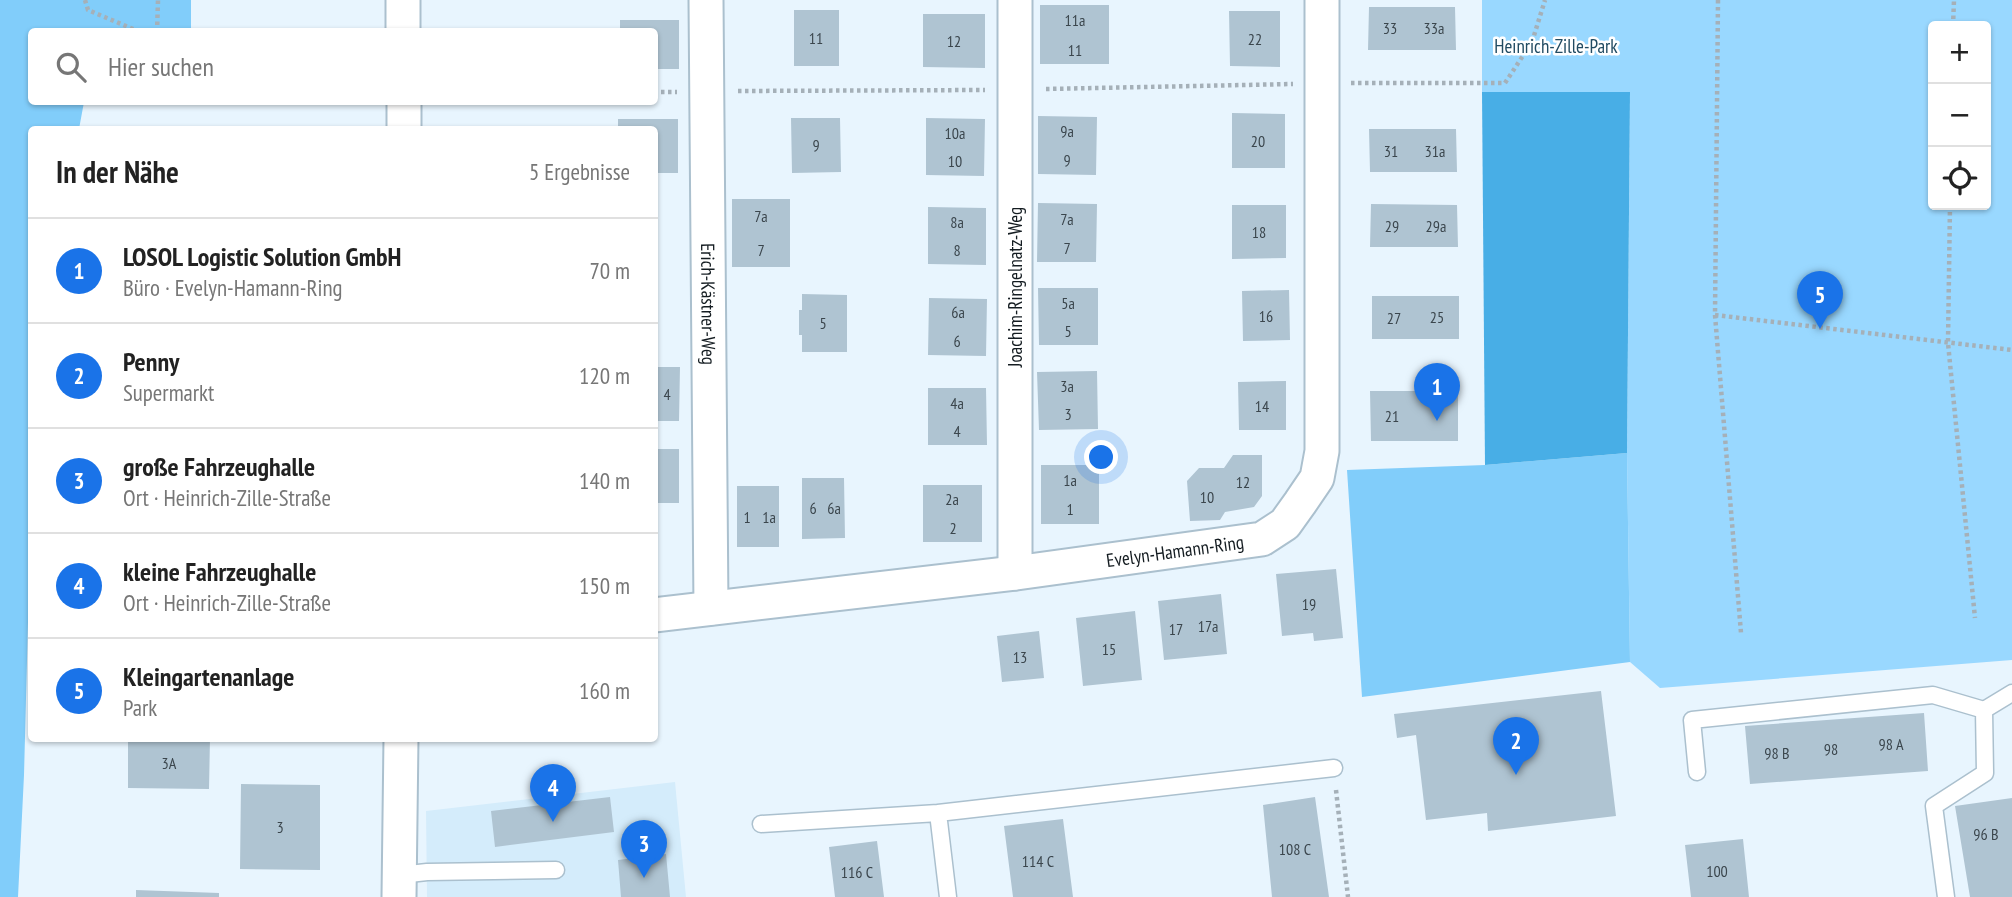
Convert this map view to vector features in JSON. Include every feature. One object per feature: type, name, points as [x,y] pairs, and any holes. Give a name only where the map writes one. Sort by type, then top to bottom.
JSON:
[{"type":"street","points":[[403,0],[403,28]]},
{"type":"street","name":"Erich-Kästner-Weg","points":[[706,0],[711,608]]},
{"type":"street","name":"Joachim-Ringelnatz-Weg","points":[[1015,0],[1015,573]]},
{"type":"street","name":"Evelyn-Hamann-Ring","points":[[658,615],[1015,573],[1262,539],[1285,524],[1317,478],[1322,452],[1322,0]]},
{"type":"street","points":[[404,105],[404,126]]},
{"type":"street","points":[[399,886],[401,742]]},
{"type":"lane","points":[[1697,772],[1692,720],[1933,695],[1984,710],[2012,693]]},
{"type":"lane","points":[[1946,897],[1934,806],[1985,773],[1984,710]]},
{"type":"lane","points":[[761,824],[937,813],[1334,768]]},
{"type":"lane","points":[[937,813],[948,897]]},
{"type":"lane","points":[[399,886],[427,872],[556,870]]},
{"type":"path","points":[[85,0],[88,10],[131,28]]},
{"type":"path","points":[[158,0],[158,28]]},
{"type":"path","points":[[658,92],[1505,83],[1532,43],[1545,0]]},
{"type":"path","points":[[1718,0],[1715,316],[1741,633]]},
{"type":"path","points":[[1953,21],[1954,0]]},
{"type":"path","points":[[1950,210],[1948,343],[1975,618]]},
{"type":"path","points":[[1715,316],[2012,350]]},
{"type":"path","points":[[1334,768],[1348,897]]},
{"type":"shaded area","points":[[0,0],[191,0],[191,28],[28,28],[28,105],[83,105],[80,126],[28,126],[28,622],[24,775],[18,897],[0,897]]},
{"type":"shaded area","points":[[1482,92],[1630,92],[1627,453],[1485,465]]},
{"type":"shaded area","points":[[1627,453],[1630,662],[1362,697],[1347,470],[1485,465]]},
{"type":"shaded area","points":[[675,782],[686,897],[427,897],[426,811]]},
{"type":"green space","name":"Heinrich-Zille-Park","points":[[1482,0],[2012,0],[2012,660],[1660,688],[1630,662],[1627,453],[1630,93],[1482,92]]},
{"type":"building","points":[[1040,5],[1109,5],[1109,64],[1040,64]]},
{"type":"building","points":[[1369,7],[1455,7],[1456,50],[1368,50]]},
{"type":"building","points":[[794,10],[839,10],[839,66],[794,66]]},
{"type":"building","points":[[1229,11],[1280,11],[1280,67],[1230,66]]},
{"type":"building","points":[[923,14],[985,14],[985,68],[923,67]]},
{"type":"building","points":[[620,20],[679,20],[679,69],[658,69],[658,28],[620,28]]},
{"type":"building","points":[[1232,113],[1285,114],[1285,168],[1232,168]]},
{"type":"building","points":[[1038,116],[1097,117],[1096,175],[1038,174]]},
{"type":"building","points":[[791,118],[840,118],[841,172],[792,173]]},
{"type":"building","points":[[926,118],[985,119],[984,176],[926,175]]},
{"type":"building","points":[[618,119],[678,119],[678,173],[658,173],[658,126],[618,126]]},
{"type":"building","points":[[1369,129],[1456,129],[1457,172],[1370,172]]},
{"type":"building","points":[[732,199],[790,199],[790,267],[732,267]]},
{"type":"building","points":[[1038,203],[1097,204],[1096,262],[1037,262]]},
{"type":"building","points":[[1371,204],[1457,205],[1458,247],[1370,247]]},
{"type":"building","points":[[1232,205],[1286,205],[1286,258],[1232,259]]},
{"type":"building","points":[[928,207],[986,208],[986,265],[928,264]]},
{"type":"building","points":[[1038,288],[1098,288],[1098,345],[1039,345]]},
{"type":"building","points":[[1289,290],[1290,340],[1243,341],[1242,291]]},
{"type":"building","points":[[802,294],[847,295],[847,352],[802,352],[799,310],[802,310]]},
{"type":"building","points":[[1372,296],[1459,296],[1459,339],[1372,339]]},
{"type":"building","points":[[929,298],[987,299],[986,356],[928,355]]},
{"type":"building","points":[[658,367],[680,367],[679,421],[658,421]]},
{"type":"building","points":[[1097,371],[1098,429],[1039,430],[1037,372]]},
{"type":"building","points":[[1286,381],[1286,430],[1239,430],[1238,382]]},
{"type":"building","points":[[928,388],[986,388],[987,445],[928,445]]},
{"type":"building","points":[[1370,391],[1458,391],[1458,441],[1371,441]]},
{"type":"building","points":[[658,449],[679,449],[679,503],[658,503]]},
{"type":"building","points":[[1233,455],[1262,455],[1262,496],[1254,507],[1225,512],[1220,520],[1190,521],[1187,481],[1199,468],[1224,468]]},
{"type":"building","points":[[1041,465],[1099,465],[1099,524],[1041,524]]},
{"type":"building","points":[[802,478],[844,478],[845,538],[802,539]]},
{"type":"building","points":[[923,485],[982,485],[982,542],[923,542]]},
{"type":"building","points":[[737,486],[779,486],[779,547],[737,547]]},
{"type":"building","points":[[1336,569],[1343,638],[1314,641],[1313,633],[1282,636],[1276,574]]},
{"type":"building","points":[[1221,594],[1227,654],[1164,660],[1158,601]]},
{"type":"building","points":[[1135,611],[1142,680],[1083,686],[1076,618]]},
{"type":"building","points":[[1039,631],[1044,678],[1002,682],[997,636]]},
{"type":"building","points":[[1601,691],[1616,816],[1488,831],[1487,813],[1426,820],[1416,735],[1397,738],[1394,714]]},
{"type":"building","points":[[1924,713],[1928,771],[1750,784],[1745,726]]},
{"type":"building","points":[[128,742],[210,742],[209,789],[128,788]]},
{"type":"building","points":[[241,784],[320,785],[320,870],[240,869]]},
{"type":"building","points":[[610,797],[614,832],[495,847],[491,811]]},
{"type":"building","points":[[1315,797],[1329,897],[1272,897],[1263,805]]},
{"type":"building","points":[[2012,798],[2012,897],[1970,897],[1955,806]]},
{"type":"building","points":[[1063,819],[1073,897],[1013,897],[1004,826]]},
{"type":"building","points":[[1743,839],[1749,897],[1691,897],[1685,845]]},
{"type":"building","points":[[877,841],[884,897],[835,897],[829,847]]},
{"type":"building","points":[[666,854],[670,897],[621,897],[618,860]]},
{"type":"building","points":[[136,890],[219,893],[219,897],[136,897]]},
{"type":"place","name":"Kleingartenanlage","points":[[1820,329]]},
{"type":"place","name":"LOSOL Logistic Solution GmbH","points":[[1437,421]]},
{"type":"place","name":"Penny","points":[[1516,775]]},
{"type":"place","name":"kleine Fahrzeughalle","points":[[553,822]]},
{"type":"place","name":"große Fahrzeughalle","points":[[644,878]]}]
